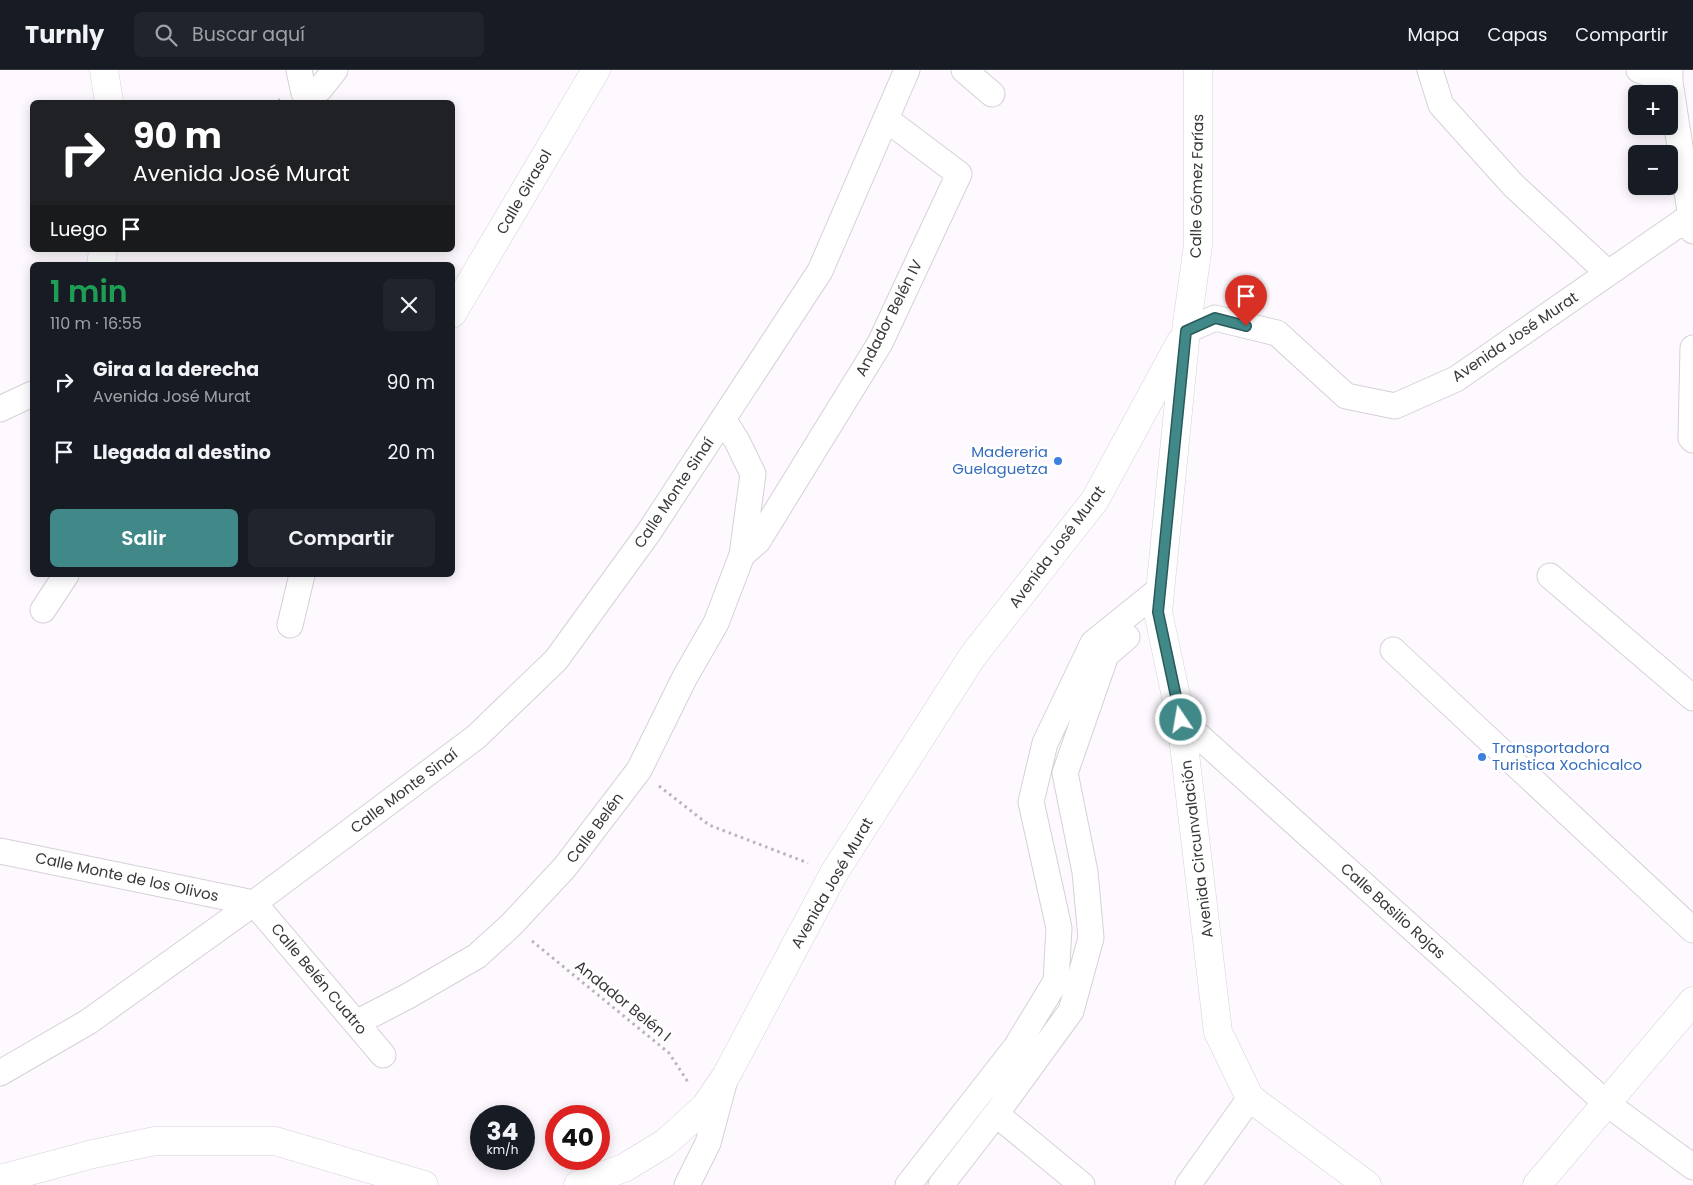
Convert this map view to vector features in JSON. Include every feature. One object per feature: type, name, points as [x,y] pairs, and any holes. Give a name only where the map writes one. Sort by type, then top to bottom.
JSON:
[{"type":"street","points":[[104,70],[109,100]]},
{"type":"street","points":[[302,82],[320,90],[335,70]]},
{"type":"street","name":"Calle Girasol","points":[[455,309],[596,70]]},
{"type":"street","name":"Calle Monte Sinaí","points":[[0,1073],[88,1022],[254,903],[476,737],[556,660],[649,532],[820,271],[907,70]]},
{"type":"street","points":[[964,70],[992,94]]},
{"type":"street","name":"Calle Gómez Farías","points":[[1186,331],[1198,245],[1198,70]]},
{"type":"street","points":[[1430,70],[1441,105],[1513,185],[1608,273]]},
{"type":"street","points":[[1639,70],[1670,76],[1692,223]]},
{"type":"street","name":"Andador Belén IV","points":[[742,555],[758,541],[880,343],[959,174],[886,119]]},
{"type":"street","name":"Avenida José Murat","points":[[578,1185],[624,1168],[665,1142],[705,1107],[726,1076],[834,873],[972,657],[1096,500],[1186,331],[1215,318],[1276,333],[1346,396],[1395,406],[1456,379],[1608,273],[1692,223]]},
{"type":"street","name":"Avenida Circunvalación","points":[[1186,331],[1159,601],[1181,720],[1218,1032],[1250,1098],[1367,1185]]},
{"type":"street","points":[[1692,439],[1693,348]]},
{"type":"street","points":[[0,408],[30,395]]},
{"type":"street","name":"Calle Monte Sinaí","points":[[723,419],[737,441],[753,474],[742,555]]},
{"type":"street","name":"Calle Belén","points":[[356,1023],[408,996],[477,956],[512,925],[565,867],[639,770],[684,677],[716,623],[742,555]]},
{"type":"street","points":[[1550,576],[1693,698]]},
{"type":"street","points":[[43,610],[65,577]]},
{"type":"street","points":[[290,625],[302,577]]},
{"type":"street","points":[[940,1185],[996,1114],[1071,1011],[1091,938],[1085,872],[1064,772],[1106,655],[1159,601]]},
{"type":"street","points":[[908,1185],[1016,1047],[1056,981],[1060,928],[1031,802],[1045,743],[1093,643],[1159,601]]},
{"type":"street","points":[[1393,650],[1693,930]]},
{"type":"street","name":"Calle Basilio Rojas","points":[[1181,720],[1606,1103],[1693,1167]]},
{"type":"street","name":"Calle Monte de los Olivos","points":[[0,851],[254,903]]},
{"type":"street","name":"Calle Belén Cuatro","points":[[254,903],[383,1055]]},
{"type":"street","points":[[1537,1185],[1693,1001]]},
{"type":"street","points":[[687,1185],[708,1143],[726,1076]]},
{"type":"street","points":[[1188,1185],[1250,1098]]},
{"type":"street","points":[[996,1114],[1082,1185]]},
{"type":"street","points":[[0,1179],[94,1154],[154,1141],[275,1141],[424,1185]]},
{"type":"path","points":[[639,770],[709,825],[834,873]]},
{"type":"path","name":"Andador Belén I","points":[[512,925],[669,1053],[705,1107]]},
{"type":"place","name":"Madereria Guelaguetza","points":[[1058,461]]},
{"type":"place","name":"Transportadora Turistica Xochicalco","points":[[1482,757]]},
{"type":"route","points":[[1181,720],[1158,612],[1186,331],[1215,318],[1246,326]]}]
